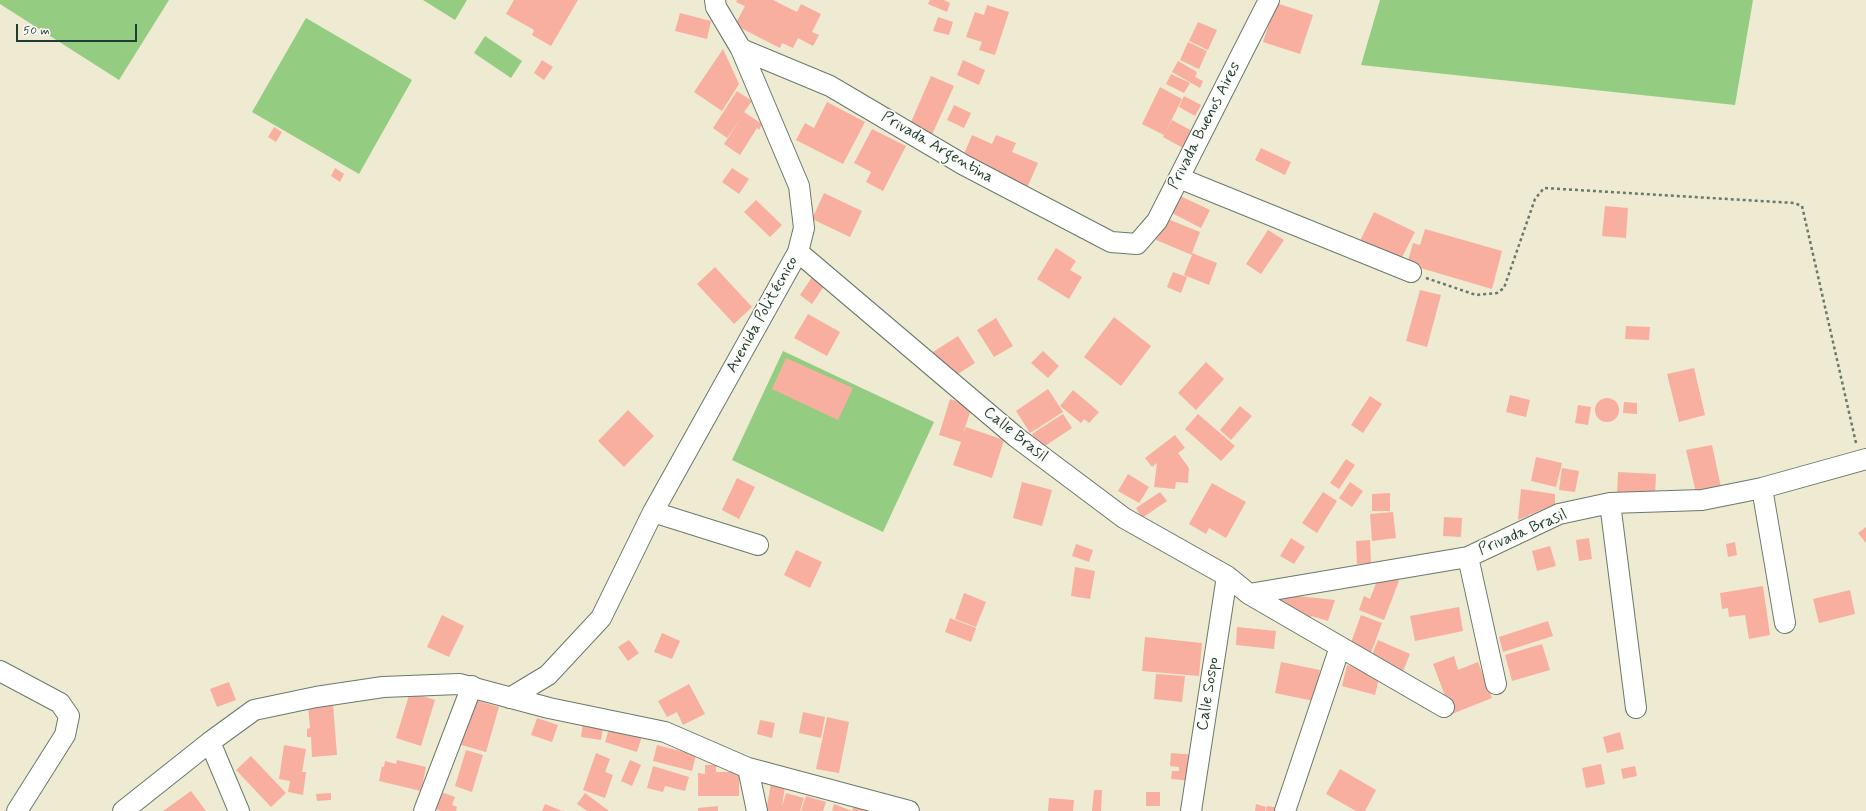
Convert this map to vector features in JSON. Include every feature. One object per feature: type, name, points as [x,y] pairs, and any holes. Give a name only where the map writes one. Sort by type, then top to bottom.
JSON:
[{"type":"street","name":"Avenida Politécnico","points":[[510,698],[548,675],[601,618],[653,512],[798,252],[804,228],[799,186],[740,49],[716,7],[715,0]]},
{"type":"street","name":"Privada Buenos Aires","points":[[1133,244],[1137,244],[1157,221],[1269,0]]},
{"type":"street","name":"Privada Argentina","points":[[740,49],[830,86],[964,165],[1078,226],[1111,242],[1133,244]]},
{"type":"street","points":[[1179,178],[1411,272]]},
{"type":"street","name":"Calle Brasil","points":[[798,252],[1016,437],[1124,518],[1227,576],[1249,594],[1444,707]]},
{"type":"street","name":"Privada Brasil","points":[[1249,594],[1468,557],[1559,514],[1610,503],[1702,500],[1762,488],[1863,460]]},
{"type":"street","points":[[1762,488],[1785,623]]},
{"type":"street","points":[[1610,503],[1636,708]]},
{"type":"street","points":[[653,512],[758,545]]},
{"type":"street","points":[[1468,557],[1496,684]]},
{"type":"street","name":"Calle Sospo","points":[[1191,811],[1227,576]]},
{"type":"street","points":[[1285,811],[1340,646]]},
{"type":"street","points":[[0,671],[60,703],[68,716],[65,735],[17,811]]},
{"type":"street","points":[[123,811],[210,742],[254,710],[316,697],[383,687],[459,684],[472,686],[549,708],[665,732],[748,768],[909,811]]},
{"type":"street","points":[[424,811],[472,686]]},
{"type":"street","points":[[210,742],[239,811]]},
{"type":"street","points":[[748,768],[757,811]]},
{"type":"path","points":[[1411,272],[1476,295],[1497,293],[1504,288],[1535,199],[1544,188],[1794,203],[1802,206],[1863,460]]},
{"type":"green space","points":[[0,0],[169,0],[119,80],[0,4]]},
{"type":"green space","points":[[423,0],[467,0],[455,20]]},
{"type":"green space","points":[[1380,0],[1753,0],[1735,105],[1361,65]]},
{"type":"green space","points":[[306,18],[412,80],[359,174],[252,112]]},
{"type":"green space","points":[[485,36],[522,61],[511,78],[474,53]]},
{"type":"green space","points":[[783,351],[934,422],[883,532],[732,460]]},
{"type":"building","points":[[514,0],[578,0],[551,46],[532,35],[534,30],[506,14]]},
{"type":"building","points":[[737,0],[773,0],[797,12],[801,4],[821,14],[812,32],[819,35],[813,46],[798,38],[793,48],[782,43],[780,48],[735,25],[745,6],[736,2]]},
{"type":"building","points":[[930,0],[944,0],[950,3],[947,12],[928,4]]},
{"type":"building","points":[[1276,3],[1313,15],[1300,54],[1263,42]]},
{"type":"building","points":[[987,5],[1009,12],[995,55],[979,50],[982,42],[966,37],[975,12],[984,15]]},
{"type":"building","points":[[680,13],[711,21],[707,39],[675,31]]},
{"type":"building","points":[[938,17],[953,22],[949,35],[933,31]]},
{"type":"building","points":[[1198,22],[1217,30],[1208,50],[1189,41]]},
{"type":"building","points":[[1188,42],[1207,51],[1199,69],[1180,60]]},
{"type":"building","points":[[723,49],[739,84],[722,111],[694,92]]},
{"type":"building","points":[[542,60],[553,67],[544,80],[534,73]]},
{"type":"building","points":[[963,60],[985,70],[979,85],[957,75]]},
{"type":"building","points":[[1178,61],[1197,72],[1195,77],[1203,81],[1200,88],[1172,72]]},
{"type":"building","points":[[1171,74],[1190,83],[1184,93],[1166,84]]},
{"type":"building","points":[[931,76],[954,86],[930,139],[908,129]]},
{"type":"building","points":[[1160,87],[1182,99],[1164,135],[1142,124]]},
{"type":"building","points":[[737,91],[752,101],[744,112],[762,124],[759,130],[757,128],[740,155],[724,144],[740,119],[727,138],[713,128]]},
{"type":"building","points":[[1184,96],[1201,105],[1195,116],[1179,107]]},
{"type":"building","points":[[827,102],[865,122],[843,164],[796,140],[805,123],[814,128]]},
{"type":"building","points":[[954,105],[971,113],[964,128],[947,120]]},
{"type":"building","points":[[1172,120],[1192,131],[1183,148],[1163,137]]},
{"type":"building","points":[[274,127],[282,132],[276,142],[268,137]]},
{"type":"building","points":[[872,129],[906,146],[883,191],[866,182],[871,172],[854,163]]},
{"type":"building","points":[[972,135],[992,144],[996,135],[1016,143],[1012,152],[1038,163],[1026,190],[961,161]]},
{"type":"building","points":[[1261,148],[1291,162],[1285,175],[1255,160]]},
{"type":"building","points":[[335,168],[344,174],[340,182],[331,176]]},
{"type":"building","points":[[732,168],[749,179],[739,194],[722,182]]},
{"type":"building","points":[[824,193],[862,211],[850,237],[812,219]]},
{"type":"building","points":[[1178,195],[1210,210],[1201,228],[1170,212]]},
{"type":"building","points":[[756,200],[782,225],[770,237],[744,212]]},
{"type":"building","points":[[1605,206],[1628,208],[1626,238],[1602,236]]},
{"type":"building","points":[[1374,212],[1415,232],[1398,265],[1358,245]]},
{"type":"building","points":[[1165,218],[1200,232],[1192,253],[1217,263],[1209,285],[1184,275],[1192,255],[1156,240]]},
{"type":"building","points":[[1425,229],[1502,251],[1492,289],[1407,264],[1413,243],[1420,245]]},
{"type":"building","points":[[1268,230],[1284,240],[1261,274],[1246,264]]},
{"type":"building","points":[[1056,248],[1076,261],[1070,270],[1082,277],[1069,299],[1037,279]]},
{"type":"building","points":[[715,267],[752,307],[734,324],[697,284]]},
{"type":"building","points":[[1173,272],[1187,277],[1181,293],[1167,287]]},
{"type":"building","points":[[812,277],[824,286],[812,304],[800,295]]},
{"type":"building","points":[[1420,290],[1441,295],[1427,347],[1406,341]]},
{"type":"building","points":[[808,314],[840,332],[827,356],[794,338]]},
{"type":"building","points":[[1114,317],[1151,346],[1121,386],[1084,357]]},
{"type":"building","points":[[996,318],[1013,346],[994,357],[977,330]]},
{"type":"building","points":[[1626,326],[1650,327],[1649,340],[1625,339]]},
{"type":"building","points":[[958,336],[975,363],[950,379],[933,352]]},
{"type":"building","points":[[1043,351],[1059,366],[1048,378],[1031,363]]},
{"type":"building","points":[[786,358],[853,388],[838,420],[772,389]]},
{"type":"building","points":[[1206,362],[1224,379],[1196,410],[1178,393]]},
{"type":"building","points":[[1694,368],[1705,415],[1679,422],[1667,374]]},
{"type":"building","points":[[1048,389],[1063,412],[1030,433],[1016,411]]},
{"type":"building","points":[[1073,390],[1099,412],[1089,423],[1084,419],[1081,423],[1060,406]]},
{"type":"building","points":[[1510,395],[1530,400],[1526,417],[1506,412]]},
{"type":"building","points":[[1370,396],[1382,404],[1363,433],[1351,425]]},
{"type":"building","points":[[1607,398],[1616,401],[1619,410],[1616,419],[1607,422],[1598,419],[1595,410],[1598,401]]},
{"type":"building","points":[[950,399],[972,406],[963,434],[966,427],[1004,440],[992,478],[953,465],[961,442],[939,435]]},
{"type":"building","points":[[1624,402],[1637,403],[1637,414],[1623,413]]},
{"type":"building","points":[[1578,405],[1591,407],[1588,425],[1575,423]]},
{"type":"building","points":[[1240,406],[1252,416],[1231,440],[1220,430]]},
{"type":"building","points":[[628,410],[654,436],[624,467],[598,441]]},
{"type":"building","points":[[1063,414],[1072,428],[1042,448],[1032,434]]},
{"type":"building","points":[[1198,414],[1235,446],[1221,461],[1185,429]]},
{"type":"building","points":[[1175,435],[1185,448],[1178,453],[1189,468],[1188,483],[1176,482],[1175,489],[1154,487],[1157,463],[1152,467],[1145,458]]},
{"type":"building","points":[[1712,445],[1722,492],[1697,497],[1686,450]]},
{"type":"building","points":[[1536,457],[1562,463],[1556,487],[1531,481]]},
{"type":"building","points":[[1346,459],[1355,465],[1339,489],[1330,483]]},
{"type":"building","points":[[1562,468],[1579,471],[1575,492],[1559,490]]},
{"type":"building","points":[[1618,472],[1656,474],[1655,496],[1617,495]]},
{"type":"building","points":[[1128,474],[1149,487],[1139,503],[1118,491]]},
{"type":"building","points":[[737,478],[755,487],[739,519],[722,510]]},
{"type":"building","points":[[1022,482],[1052,490],[1042,526],[1013,518]]},
{"type":"building","points":[[1350,482],[1363,491],[1352,507],[1339,498]]},
{"type":"building","points":[[1212,483],[1246,502],[1226,538],[1209,528],[1206,534],[1189,524]]},
{"type":"building","points":[[1521,489],[1555,494],[1555,504],[1518,520]]},
{"type":"building","points":[[1160,492],[1167,501],[1142,518],[1136,508]]},
{"type":"building","points":[[1323,492],[1337,501],[1317,533],[1302,523]]},
{"type":"building","points":[[1390,493],[1390,511],[1372,511],[1372,494]]},
{"type":"building","points":[[1393,512],[1396,538],[1372,541],[1370,514]]},
{"type":"building","points":[[1444,517],[1462,518],[1461,537],[1443,536]]},
{"type":"building","points":[[1866,527],[1866,543],[1858,533]]},
{"type":"building","points":[[1291,538],[1305,547],[1294,564],[1280,556]]},
{"type":"building","points":[[1589,538],[1592,559],[1579,561],[1576,540]]},
{"type":"building","points":[[1370,540],[1371,563],[1357,564],[1356,541]]},
{"type":"building","points":[[1735,542],[1737,555],[1728,557],[1726,544]]},
{"type":"building","points":[[1076,544],[1093,550],[1089,562],[1072,556]]},
{"type":"building","points":[[1550,546],[1556,566],[1537,571],[1532,551]]},
{"type":"building","points":[[796,550],[822,562],[810,588],[784,575]]},
{"type":"building","points":[[1075,567],[1095,571],[1090,599],[1071,596]]},
{"type":"building","points":[[1380,573],[1399,581],[1384,620],[1359,610],[1364,596],[1370,599]]},
{"type":"building","points":[[1763,586],[1770,635],[1749,639],[1745,615],[1729,617],[1728,608],[1722,609],[1720,593]]},
{"type":"building","points":[[1850,590],[1855,614],[1819,623],[1813,599]]},
{"type":"building","points":[[964,593],[986,602],[976,627],[955,619]]},
{"type":"building","points":[[1279,594],[1335,600],[1328,621],[1311,616],[1308,624],[1275,607]]},
{"type":"building","points":[[1459,607],[1463,631],[1415,641],[1410,616]]},
{"type":"building","points":[[442,615],[464,626],[449,657],[427,647]]},
{"type":"building","points":[[1361,615],[1382,623],[1369,658],[1348,651]]},
{"type":"building","points":[[950,618],[976,628],[971,642],[945,632]]},
{"type":"building","points":[[1548,621],[1553,636],[1503,652],[1499,637]]},
{"type":"building","points":[[1237,627],[1276,631],[1274,649],[1236,645]]},
{"type":"building","points":[[662,633],[680,641],[672,659],[654,652]]},
{"type":"building","points":[[1145,637],[1202,643],[1199,676],[1142,671]]},
{"type":"building","points":[[629,640],[639,653],[628,661],[618,647]]},
{"type":"building","points":[[1378,640],[1410,654],[1401,676],[1369,662]]},
{"type":"building","points":[[1542,644],[1550,670],[1512,681],[1505,655]]},
{"type":"building","points":[[1454,656],[1458,670],[1478,662],[1492,698],[1452,714],[1433,664]]},
{"type":"building","points":[[1281,662],[1320,670],[1314,701],[1275,693]]},
{"type":"building","points":[[1347,665],[1380,674],[1375,695],[1342,686]]},
{"type":"building","points":[[1156,674],[1185,676],[1182,702],[1154,699]]},
{"type":"building","points":[[229,682],[236,700],[217,707],[210,689]]},
{"type":"building","points":[[689,684],[705,714],[683,725],[677,712],[667,717],[658,701]]},
{"type":"building","points":[[410,692],[435,700],[421,746],[396,738]]},
{"type":"building","points":[[472,699],[499,707],[486,752],[458,744]]},
{"type":"building","points":[[333,704],[337,755],[312,757],[311,737],[307,737],[307,729],[310,728],[308,706]]},
{"type":"building","points":[[803,712],[825,717],[821,738],[799,733]]},
{"type":"building","points":[[827,717],[849,722],[839,773],[816,769]]},
{"type":"building","points":[[537,718],[558,725],[552,742],[531,735]]},
{"type":"building","points":[[760,720],[775,723],[772,738],[757,734]]},
{"type":"building","points":[[583,724],[603,727],[601,740],[581,737]]},
{"type":"building","points":[[610,726],[642,736],[637,752],[605,742]]},
{"type":"building","points":[[1620,732],[1624,749],[1607,753],[1603,737]]},
{"type":"building","points":[[284,745],[306,749],[302,772],[306,772],[303,795],[288,792],[290,781],[279,779]]},
{"type":"building","points":[[657,745],[696,755],[692,771],[653,761]]},
{"type":"building","points":[[466,750],[483,755],[472,792],[455,786]]},
{"type":"building","points":[[596,753],[610,759],[605,772],[613,775],[605,798],[583,790]]},
{"type":"building","points":[[1171,753],[1196,755],[1193,781],[1171,779],[1172,771],[1179,771],[1179,767],[1170,766]]},
{"type":"building","points":[[251,756],[286,793],[271,807],[236,770]]},
{"type":"building","points":[[397,760],[426,767],[421,791],[379,781],[382,766],[384,767],[385,761],[396,764]]},
{"type":"building","points":[[630,760],[641,765],[632,786],[621,781]]},
{"type":"building","points":[[1601,764],[1605,784],[1586,788],[1582,768]]},
{"type":"building","points":[[705,765],[716,765],[716,772],[739,772],[739,796],[698,796],[698,773],[705,774]]},
{"type":"building","points":[[653,766],[689,777],[685,791],[665,786],[663,792],[647,788]]},
{"type":"building","points":[[1635,766],[1637,776],[1623,779],[1621,769]]},
{"type":"building","points":[[1340,769],[1376,790],[1365,811],[1356,811],[1326,794]]},
{"type":"building","points":[[771,784],[785,786],[782,807],[786,793],[804,798],[800,811],[766,811]]},
{"type":"building","points":[[1094,790],[1102,790],[1101,811],[1092,811]]},
{"type":"building","points":[[191,791],[206,811],[163,811]]},
{"type":"building","points":[[441,792],[455,797],[452,805],[457,807],[456,811],[441,811],[435,809]]},
{"type":"building","points":[[1146,792],[1160,792],[1160,806],[1146,806]]},
{"type":"building","points":[[331,793],[331,800],[317,801],[316,794]]},
{"type":"building","points":[[585,793],[609,811],[587,811],[577,804]]},
{"type":"building","points":[[806,796],[826,802],[823,811],[801,811]]},
{"type":"building","points":[[1049,798],[1074,800],[1073,811],[1048,811]]},
{"type":"building","points":[[545,804],[562,811],[542,811]]},
{"type":"building","points":[[834,804],[852,811],[832,811]]},
{"type":"building","points":[[1256,804],[1266,807],[1265,811],[1255,811]]},
{"type":"building","points":[[718,806],[718,811],[698,811],[698,808]]},
{"type":"building","points":[[854,806],[867,811],[852,811]]},
{"type":"building","points":[[1267,806],[1281,808],[1280,811],[1266,811]]}]
